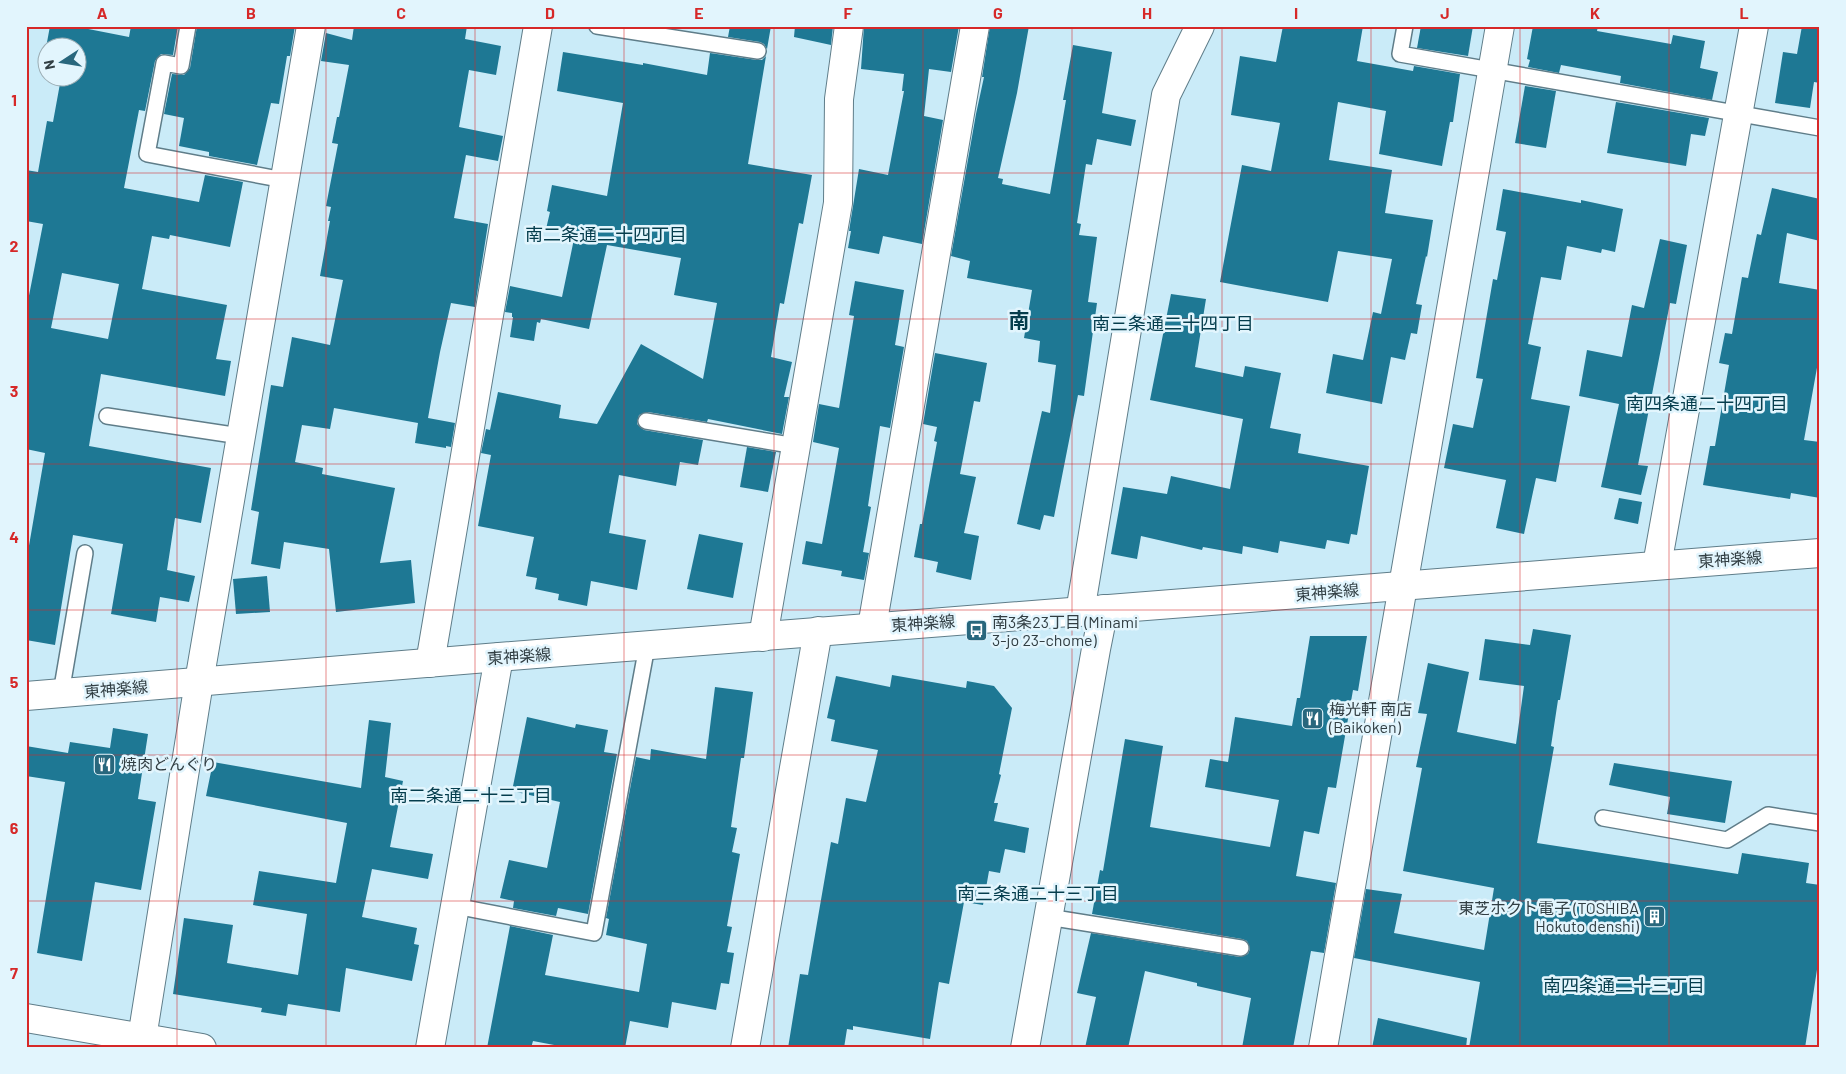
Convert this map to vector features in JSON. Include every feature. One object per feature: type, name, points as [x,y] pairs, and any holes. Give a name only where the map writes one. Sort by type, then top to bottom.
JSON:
[{"type":"street","points":[[142,1038],[240,436],[311,26]]},
{"type":"street","points":[[430,663],[538,26]]},
{"type":"street","points":[[763,637],[838,203],[838,100],[849,26]]},
{"type":"street","points":[[872,627],[975,26]]},
{"type":"street","points":[[1025,1048],[1096,649],[1092,611],[1166,95],[1200,26]]},
{"type":"street","points":[[1323,1048],[1500,26]]},
{"type":"street","points":[[1657,565],[1740,113],[1754,26]]},
{"type":"street","name":"東神楽線","points":[[26,696],[818,631],[1820,553]]},
{"type":"street","points":[[745,1048],[818,631]]},
{"type":"street","points":[[430,1048],[498,657]]},
{"type":"street","points":[[26,1018],[202,1048]]},
{"type":"lane","points":[[188,26],[181,66],[164,63],[147,154],[284,180]]},
{"type":"lane","points":[[597,26],[758,51]]},
{"type":"lane","points":[[1404,26],[1400,54],[1820,128]]},
{"type":"lane","points":[[107,416],[240,436]]},
{"type":"lane","points":[[646,420],[796,446]]},
{"type":"lane","points":[[61,693],[85,553]]},
{"type":"lane","points":[[455,906],[594,933],[647,646]]},
{"type":"lane","points":[[1603,818],[1727,840],[1768,815],[1820,823]]},
{"type":"lane","points":[[1048,917],[1241,948]]},
{"type":"building","points":[[50,26],[73,26],[129,37],[131,26],[178,26],[173,55],[161,54],[155,61],[145,111],[139,110],[124,188],[199,202],[205,175],[243,182],[230,247],[170,235],[169,239],[152,236],[142,289],[227,305],[216,359],[231,361],[225,396],[101,374],[89,446],[211,468],[201,523],[175,518],[167,570],[195,576],[189,602],[160,597],[156,622],[111,614],[123,544],[73,535],[55,645],[26,640],[26,563],[45,453],[26,449],[26,311],[43,224],[26,221],[26,170],[38,172],[47,121],[53,122],[59,88],[88,88],[88,38],[48,38]],"holes":[[[62,273],[119,284],[108,339],[51,328]]]},
{"type":"building","points":[[197,26],[295,26],[290,56],[287,56],[279,104],[271,103],[257,165],[209,156],[209,152],[179,146],[184,118],[164,114],[172,74],[184,75],[190,68]]},
{"type":"building","points":[[354,26],[467,26],[465,39],[501,46],[496,75],[469,70],[459,127],[503,136],[498,161],[466,155],[454,218],[488,224],[475,307],[451,303],[428,418],[455,423],[451,447],[446,446],[446,448],[415,443],[418,423],[334,408],[330,429],[302,425],[295,462],[323,468],[322,474],[395,488],[380,563],[411,560],[415,603],[336,612],[329,549],[284,542],[280,569],[251,564],[259,512],[251,510],[271,385],[283,387],[292,337],[330,345],[343,280],[320,276],[330,221],[328,221],[331,207],[326,206],[338,144],[332,143],[349,65],[321,61],[326,33],[352,40]]},
{"type":"building","points":[[730,26],[771,26],[767,49],[760,42],[728,37]]},
{"type":"building","points":[[795,26],[833,26],[831,45],[794,37]]},
{"type":"building","points":[[864,26],[959,26],[951,72],[929,69],[924,116],[943,120],[922,244],[883,236],[879,254],[848,248],[851,231],[849,231],[859,169],[888,175],[904,91],[902,91],[904,74],[861,69]]},
{"type":"building","points":[[990,26],[1029,26],[1017,93],[998,178],[1003,179],[1002,184],[1050,194],[1073,45],[1112,52],[1102,113],[1136,120],[1131,146],[1097,139],[1092,165],[1086,164],[1077,223],[1081,224],[1079,235],[1097,237],[1088,302],[1097,303],[1084,396],[1078,395],[1054,517],[1044,515],[1040,530],[1017,524],[1042,411],[1050,413],[1056,365],[1038,362],[1040,341],[1024,338],[1032,290],[967,278],[970,261],[951,256],[984,77],[982,77]]},
{"type":"building","points":[[1283,26],[1363,26],[1357,61],[1413,71],[1414,66],[1460,74],[1453,122],[1450,122],[1442,166],[1379,154],[1386,111],[1338,102],[1329,160],[1392,170],[1385,213],[1433,220],[1416,304],[1422,305],[1417,334],[1411,333],[1405,360],[1391,357],[1382,404],[1326,393],[1333,354],[1363,360],[1373,312],[1381,314],[1392,259],[1338,251],[1328,302],[1220,282],[1242,165],[1271,171],[1280,123],[1231,115],[1240,56],[1276,62]]},
{"type":"building","points":[[1421,26],[1473,26],[1468,56],[1417,48]]},
{"type":"building","points":[[1533,26],[1598,26],[1597,31],[1671,44],[1673,35],[1705,41],[1700,68],[1718,72],[1712,100],[1620,83],[1621,76],[1561,65],[1559,73],[1528,67],[1530,60],[1527,59]]},
{"type":"building","points":[[1802,26],[1820,26],[1820,83],[1814,82],[1810,108],[1775,103],[1783,52],[1797,54]]},
{"type":"building","points":[[563,52],[643,65],[643,63],[707,75],[710,53],[757,60],[762,60],[766,56],[748,164],[812,175],[803,224],[799,223],[784,304],[780,303],[771,357],[792,362],[784,397],[789,397],[782,434],[708,419],[707,422],[648,412],[639,415],[637,424],[644,430],[703,440],[698,465],[680,462],[676,486],[619,475],[609,533],[646,540],[637,590],[591,581],[587,606],[558,600],[559,594],[535,589],[537,578],[526,576],[534,537],[478,526],[491,455],[481,453],[486,429],[490,430],[498,392],[561,405],[559,418],[597,424],[641,344],[703,379],[717,303],[674,295],[681,258],[607,245],[589,329],[541,319],[540,323],[537,322],[534,341],[510,337],[513,317],[512,313],[505,312],[510,286],[562,297],[575,234],[546,229],[550,212],[547,211],[552,185],[607,196],[623,103],[557,91]]},
{"type":"building","points":[[1525,86],[1556,91],[1546,148],[1515,143]]},
{"type":"building","points":[[1616,102],[1709,118],[1705,136],[1691,134],[1686,166],[1607,153]]},
{"type":"building","points":[[1772,188],[1820,199],[1820,241],[1787,233],[1779,283],[1820,290],[1820,351],[1804,440],[1820,442],[1820,498],[1791,493],[1790,499],[1703,485],[1710,446],[1715,446],[1729,365],[1719,363],[1725,333],[1732,334],[1742,277],[1748,278],[1757,234],[1761,235]]},
{"type":"building","points":[[1503,189],[1581,203],[1581,200],[1623,209],[1615,252],[1602,249],[1601,253],[1567,246],[1561,280],[1541,277],[1528,344],[1541,347],[1531,399],[1570,406],[1556,482],[1536,478],[1524,534],[1496,528],[1506,480],[1444,468],[1453,424],[1473,428],[1483,379],[1476,378],[1493,279],[1497,280],[1506,232],[1496,230]]},
{"type":"building","points":[[1660,239],[1687,245],[1676,304],[1670,303],[1638,465],[1648,466],[1641,495],[1601,487],[1619,404],[1579,396],[1587,350],[1622,357],[1632,305],[1644,308]]},
{"type":"building","points":[[855,281],[904,290],[895,345],[904,347],[890,428],[880,426],[868,506],[871,507],[863,552],[869,553],[864,580],[841,576],[842,571],[802,564],[806,541],[822,544],[839,448],[813,442],[819,404],[839,408],[854,316],[849,315]]},
{"type":"building","points":[[1171,294],[1206,299],[1195,367],[1243,377],[1245,366],[1281,373],[1270,428],[1301,434],[1298,453],[1369,466],[1357,535],[1351,534],[1349,544],[1327,540],[1325,549],[1280,541],[1278,553],[1243,546],[1242,554],[1203,547],[1202,550],[1141,536],[1137,559],[1111,554],[1123,487],[1167,494],[1171,476],[1230,489],[1243,419],[1150,400]]},
{"type":"building","points":[[935,353],[987,363],[980,402],[974,401],[960,474],[976,477],[964,533],[979,536],[971,580],[936,572],[938,562],[914,557],[937,442],[934,441],[937,427],[923,424]]},
{"type":"building","points":[[747,447],[776,452],[768,492],[740,487]]},
{"type":"building","points":[[1619,498],[1642,502],[1638,524],[1614,519]]},
{"type":"building","points":[[699,534],[743,543],[733,598],[687,589]]},
{"type":"building","points":[[267,576],[270,612],[236,614],[233,579]]},
{"type":"building","name":"東芝ホクト電子 (TOSHIBA Hokuto denshi)","points":[[1533,629],[1571,635],[1560,700],[1558,700],[1551,746],[1554,747],[1537,843],[1738,874],[1742,853],[1809,863],[1806,883],[1820,885],[1820,950],[1805,1048],[1469,1048],[1480,982],[1354,958],[1366,889],[1402,894],[1394,933],[1484,950],[1494,888],[1403,871],[1422,768],[1416,767],[1427,714],[1418,713],[1428,663],[1469,672],[1457,732],[1516,744],[1524,686],[1479,680],[1485,639],[1530,645]]},
{"type":"building","points":[[1310,636],[1367,636],[1358,691],[1353,690],[1336,788],[1328,787],[1319,834],[1304,831],[1296,876],[1336,883],[1324,953],[1311,951],[1293,1048],[1242,1048],[1251,998],[1197,986],[1197,983],[1145,971],[1128,1048],[1085,1048],[1096,997],[1077,993],[1091,933],[1240,957],[1248,954],[1250,949],[1247,941],[1242,939],[1092,914],[1100,870],[1103,871],[1125,739],[1163,746],[1150,827],[1270,847],[1279,800],[1205,787],[1210,759],[1228,762],[1235,717],[1292,726],[1297,698],[1300,698]]},
{"type":"building","points":[[892,675],[966,688],[967,681],[994,686],[1012,708],[999,774],[1001,775],[994,803],[998,803],[994,821],[1029,828],[1025,853],[1005,849],[1000,873],[989,871],[983,905],[964,902],[949,984],[939,982],[930,1039],[853,1026],[853,1030],[847,1029],[844,1048],[788,1048],[800,974],[808,975],[831,842],[838,844],[846,798],[866,802],[878,750],[831,741],[835,720],[827,718],[836,676],[890,687]]},
{"type":"building","points":[[715,687],[753,692],[744,758],[741,758],[731,827],[737,828],[732,852],[740,854],[727,926],[732,927],[727,952],[734,953],[729,984],[721,983],[716,1010],[672,1002],[668,1028],[630,1021],[625,1048],[570,1048],[533,1041],[531,1048],[487,1048],[510,926],[553,935],[545,975],[639,992],[647,944],[606,935],[609,919],[606,918],[636,757],[650,760],[651,749],[706,759]]},
{"type":"building","points":[[527,717],[575,728],[576,724],[608,730],[604,752],[617,754],[588,914],[558,908],[556,916],[513,908],[514,901],[500,898],[509,860],[547,868],[560,802],[512,791]]},
{"type":"building","points":[[369,720],[391,723],[385,777],[403,781],[390,847],[433,854],[428,879],[372,869],[362,917],[417,928],[414,944],[419,945],[412,981],[346,968],[340,1012],[288,1004],[286,1016],[261,1012],[262,1008],[173,994],[184,918],[233,925],[227,963],[298,975],[307,914],[253,905],[259,871],[336,883],[347,823],[206,796],[213,762],[361,788]]},
{"type":"building","points":[[113,728],[148,734],[138,799],[156,802],[141,890],[95,882],[82,961],[37,953],[65,782],[26,776],[26,746],[68,753],[70,742],[110,748]]},
{"type":"building","points":[[1614,763],[1732,781],[1725,823],[1667,814],[1670,797],[1609,785]]},
{"type":"building","points":[[1378,1018],[1467,1038],[1466,1048],[1372,1048]]},
{"type":"place","name":"南3条23丁目 (Minami 3-jo 23-chome)","points":[[976,631]]},
{"type":"place","name":"梅光軒 南店 (Baikoken)","points":[[1313,718]]},
{"type":"place","name":"焼肉どんぐり","points":[[105,764]]},
{"type":"place","name":"東芝ホクト電子 (TOSHIBA Hokuto denshi)","points":[[1655,917]]},
{"type":"district","name":"南二条通二十四丁目","points":[[606,235]]},
{"type":"district","name":"南","points":[[1019,321]]},
{"type":"district","name":"南三条通二十四丁目","points":[[1173,324]]},
{"type":"district","name":"南四条通二十四丁目","points":[[1707,404]]},
{"type":"district","name":"南二条通二十三丁目","points":[[471,796]]},
{"type":"district","name":"南三条通二十三丁目","points":[[1038,894]]},
{"type":"district","name":"南四条通二十三丁目","points":[[1624,986]]}]
